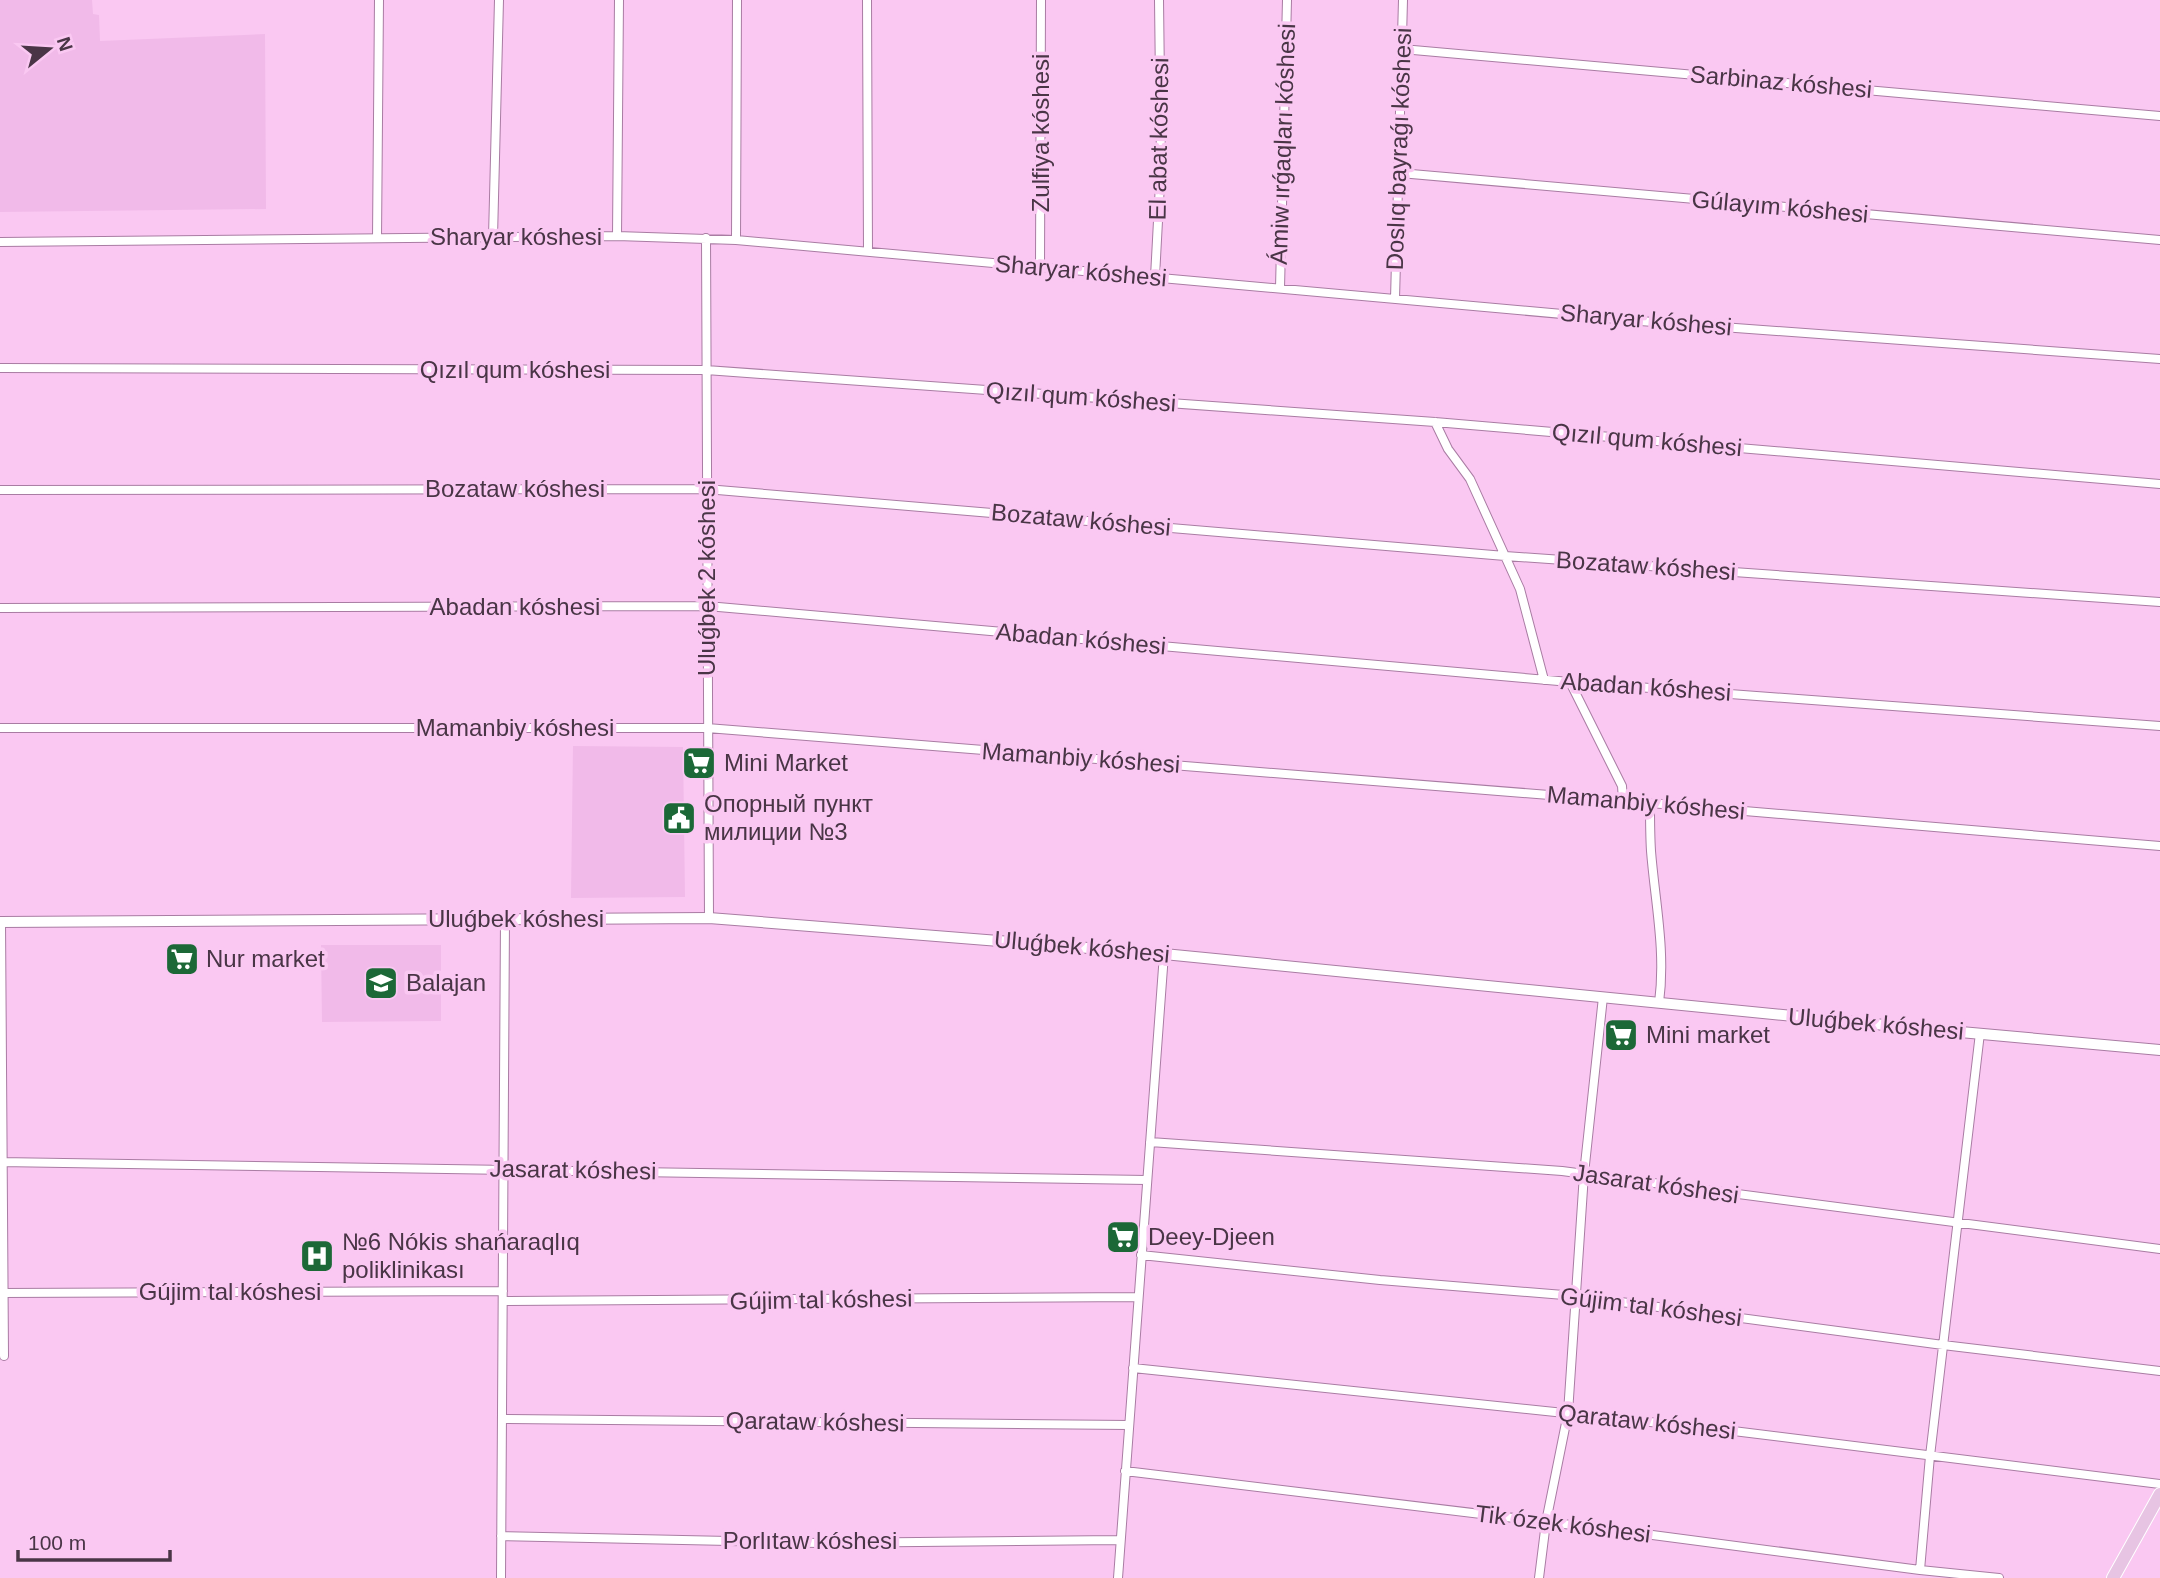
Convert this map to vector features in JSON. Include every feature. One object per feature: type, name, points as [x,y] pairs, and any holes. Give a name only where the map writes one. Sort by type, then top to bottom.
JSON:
[{"type":"main road","points":[[2113,1578],[2160,1494]]},
{"type":"street","points":[[377,238],[379,0]]},
{"type":"street","points":[[493,237],[499,0]]},
{"type":"street","points":[[617,236],[619,0]]},
{"type":"street","points":[[736,240],[737,0]]},
{"type":"street","points":[[867,0],[868,251]]},
{"type":"street","name":"Zulfiya kóshesi","points":[[1040,267],[1041,0]]},
{"type":"street","name":"El abat kóshesi","points":[[1155,277],[1161,165],[1159,0]]},
{"type":"street","name":"Ámiw ırǵaqları kóshesi","points":[[1280,288],[1287,0]]},
{"type":"street","name":"Doslıq bayraǵı kóshesi","points":[[1395,299],[1404,0]]},
{"type":"street","name":"Sarbinaz kóshesi","points":[[1402,49],[2160,116]]},
{"type":"street","name":"Gúlayım kóshesi","points":[[1400,173],[2160,240]]},
{"type":"street","name":"Sharyar kóshesi","points":[[0,242],[617,236],[706,238],[1640,321],[2160,359]]},
{"type":"street","name":"Uluǵbek 2 kóshesi","points":[[706,238],[709,918]]},
{"type":"street","name":"Qızıl qum kóshesi","points":[[0,368],[706,370],[1435,422],[2160,484]]},
{"type":"street","points":[[1435,422],[1448,450],[1470,479],[1520,589],[1544,680]]},
{"type":"street","name":"Bozataw kóshesi","points":[[0,490],[706,489],[1505,556],[2160,602]]},
{"type":"street","name":"Abadan kóshesi","points":[[0,608],[707,606],[1544,680],[2160,726]]},
{"type":"street","points":[[1570,682],[1622,786],[1623,800]]},
{"type":"street","name":"Mamanbiy kóshesi","points":[[0,728],[707,728],[1623,800],[2160,846]]},
{"type":"street","points":[[1650,803],[1651,852],[1658,900],[1663,974],[1659,1003]]},
{"type":"street","points":[[501,1578],[505,918]]},
{"type":"street","name":"Uluǵbek kóshesi","points":[[1,922],[709,918],[1164,954],[2160,1050]]},
{"type":"street","points":[[1,922],[4,1356]]},
{"type":"street","points":[[1118,1578],[1164,954]]},
{"type":"street","points":[[1539,1578],[1546,1522],[1568,1413],[1584,1174],[1603,997]]},
{"type":"street","points":[[1920,1570],[1930,1456],[1980,1033]]},
{"type":"street","name":"Jasarat kóshesi","points":[[1150,1142],[1584,1174],[2160,1250]]},
{"type":"street","name":"Jasarat kóshesi","points":[[2,1162],[1147,1180]]},
{"type":"street","name":"Gújim tal kóshesi","points":[[1142,1255],[1380,1280],[1576,1296],[2160,1371]]},
{"type":"street","name":"Gújim tal kóshesi","points":[[2,1294],[503,1291]]},
{"type":"street","name":"Gújim tal kóshesi","points":[[503,1301],[1138,1297]]},
{"type":"street","name":"Qarataw kóshesi","points":[[1133,1368],[1568,1413],[2160,1484]]},
{"type":"street","name":"Qarataw kóshesi","points":[[502,1419],[1129,1425]]},
{"type":"street","name":"Tik ózek kóshesi","points":[[1125,1472],[1999,1578]]},
{"type":"street","name":"Porlıtaw kóshesi","points":[[501,1536],[818,1543],[1119,1540]]},
{"type":"shaded area","points":[[0,0],[92,0],[93,14],[99,15],[100,41],[265,34],[266,209],[0,212]]},
{"type":"shaded area","points":[[573,746],[683,747],[685,897],[571,898]]},
{"type":"shaded area","name":"Balajan","points":[[321,945],[441,945],[441,1021],[322,1022]]},
{"type":"place","name":"Mini Market","points":[[699,763]]},
{"type":"place","name":"Опорный пункт милиции №3","points":[[679,818]]},
{"type":"place","name":"Nur market","points":[[182,959]]},
{"type":"place","name":"Balajan","points":[[381,983]]},
{"type":"place","name":"Mini market","points":[[1621,1035]]},
{"type":"place","name":"Deey-Djeen","points":[[1123,1237]]},
{"type":"place","name":"№6 Nókis shańaraqlıq poliklinikası","points":[[317,1256]]}]
